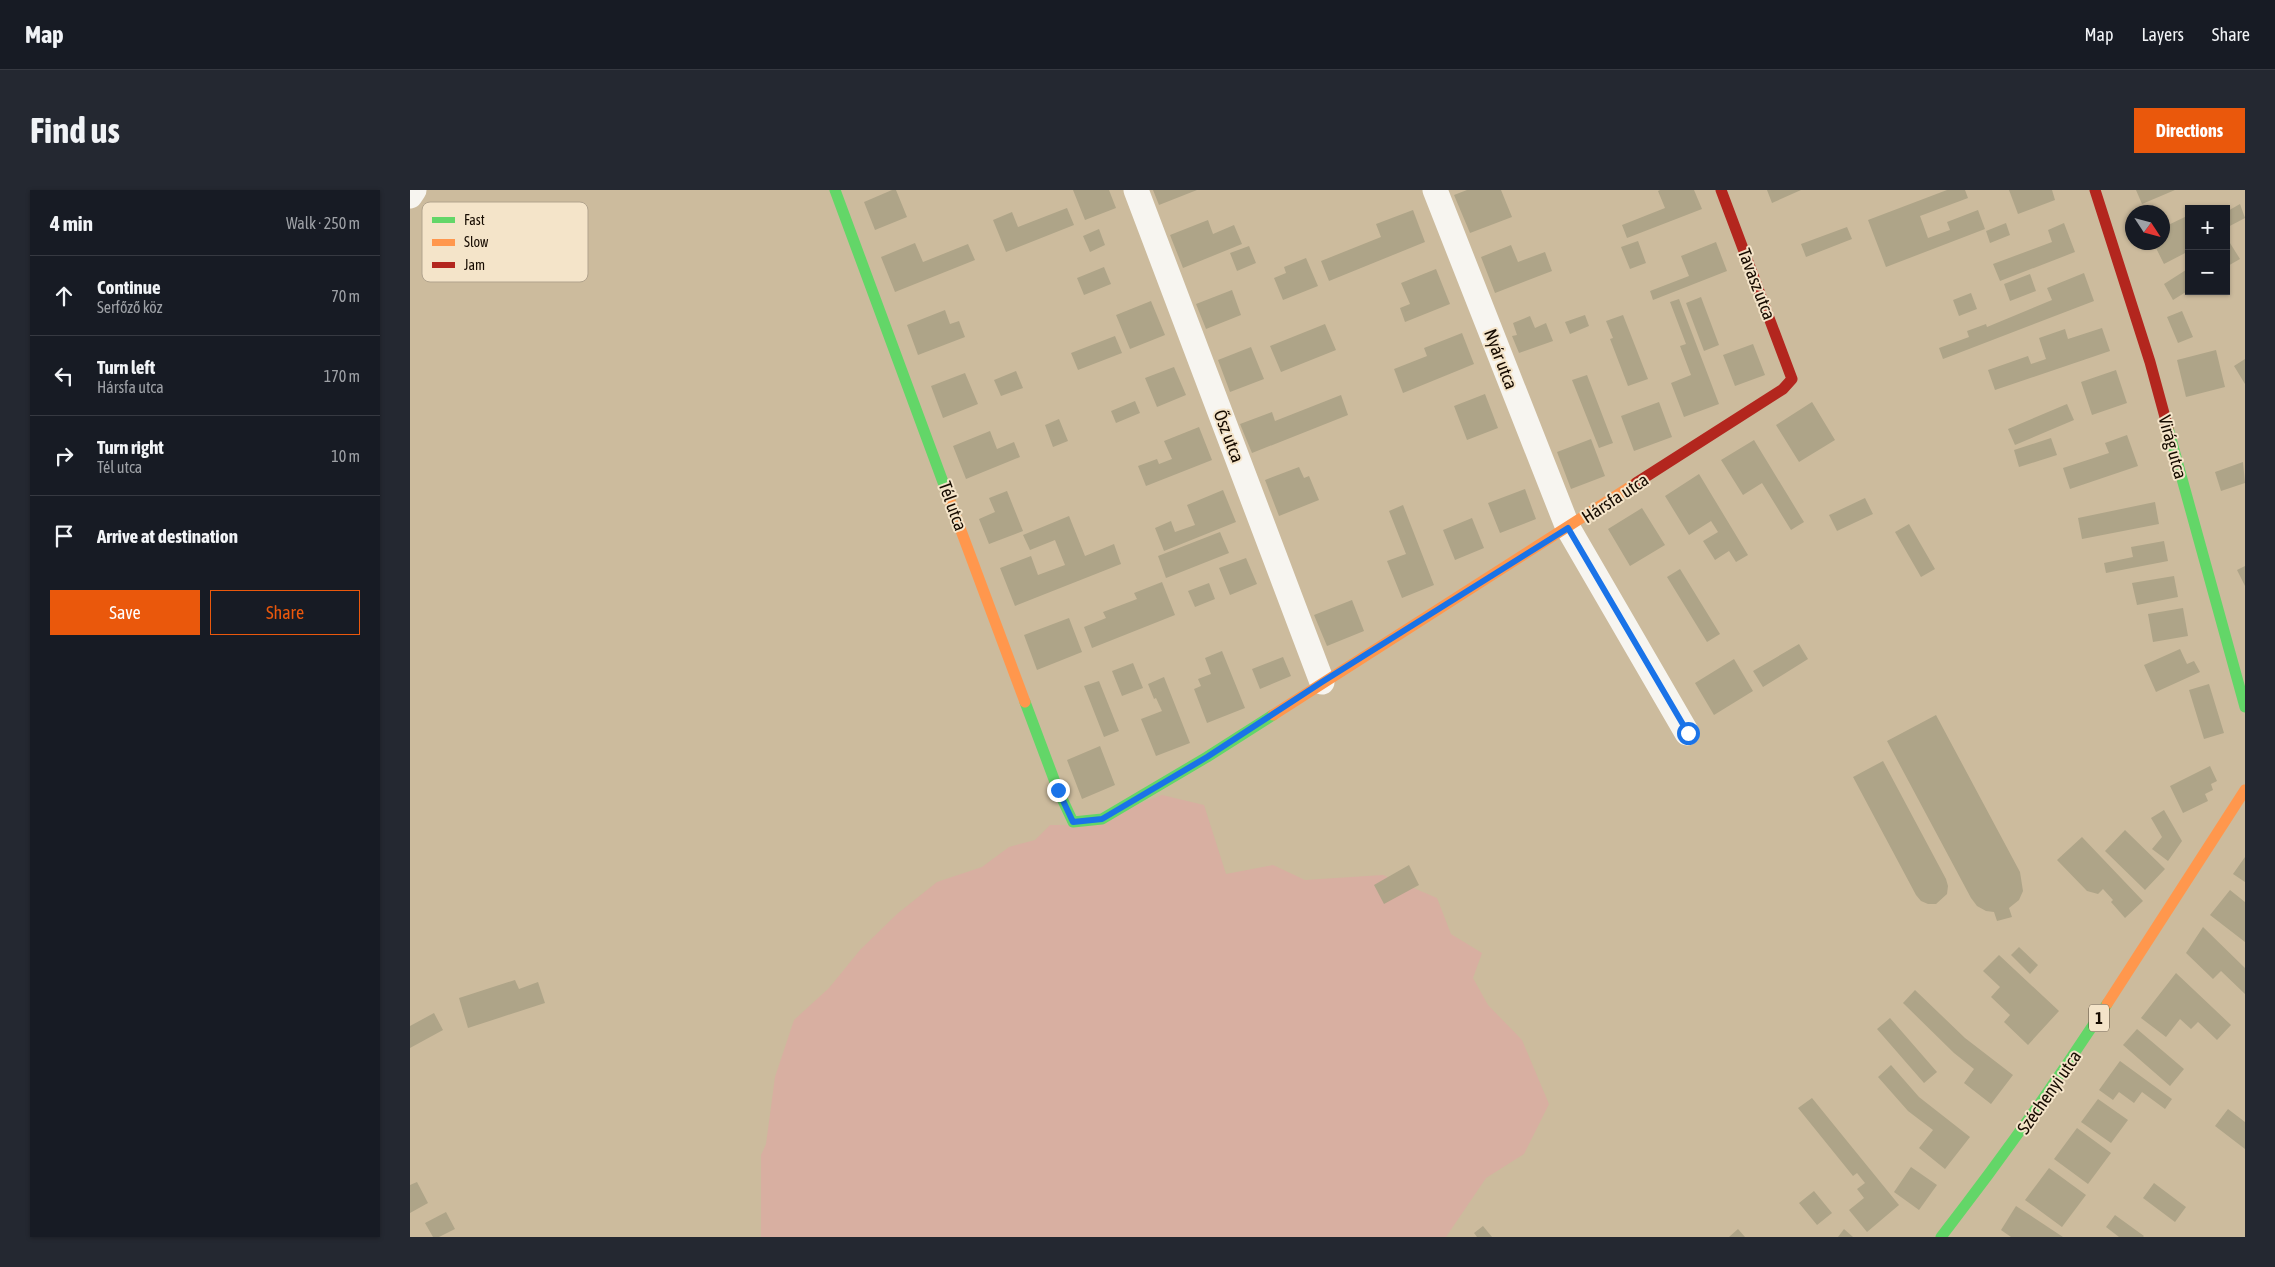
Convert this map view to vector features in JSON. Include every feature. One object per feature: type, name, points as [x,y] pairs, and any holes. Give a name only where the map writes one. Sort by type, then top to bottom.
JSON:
[{"type":"street","points":[[410,196],[414,190]]},
{"type":"street","name":"Tél utca","points":[[835,190],[1055,781],[1073,822]]},
{"type":"street","name":"Ősz utca","points":[[1136,190],[1322,682]]},
{"type":"street","name":"Nyár utca","points":[[1435,190],[1568,528],[1688,733]]},
{"type":"street","name":"Tavasz utca","points":[[1721,190],[1792,379]]},
{"type":"street","name":"Virág utca","points":[[2095,190],[2150,362],[2245,707]]},
{"type":"street","name":"Hársfa utca","points":[[1073,822],[1102,819],[1207,757],[1322,682],[1568,528],[1783,389],[1792,379]]},
{"type":"street","name":"Széchenyi utca","points":[[1942,1237],[2056,1083],[2245,790]]},
{"type":"shaded area","points":[[1162,795],[1204,805],[1226,874],[1273,865],[1305,880],[1383,875],[1437,898],[1451,934],[1482,953],[1473,978],[1488,1005],[1522,1040],[1549,1104],[1524,1154],[1486,1178],[1446,1237],[761,1237],[761,1155],[766,1144],[775,1077],[794,1020],[829,988],[860,950],[897,914],[937,882],[982,867],[1009,847],[1035,840],[1050,825],[1085,825]]},
{"type":"building","points":[[896,190],[907,217],[875,230],[864,202]]},
{"type":"building","points":[[1073,190],[1109,190],[1116,208],[1085,220]]},
{"type":"building","points":[[1153,190],[1197,190],[1159,205]]},
{"type":"building","points":[[1467,190],[1501,190],[1512,217],[1470,233],[1454,195]]},
{"type":"building","points":[[1694,190],[1702,209],[1627,238],[1622,225],[1665,208],[1658,191]]},
{"type":"building","points":[[1767,190],[1801,190],[1772,203]]},
{"type":"building","points":[[1947,190],[1965,190],[1968,198],[1920,216],[1928,238],[1950,230],[1947,222],[1978,210],[1985,229],[1886,267],[1868,220]]},
{"type":"building","points":[[2009,190],[2052,190],[2055,200],[2018,214]]},
{"type":"building","points":[[2136,190],[2175,190],[2142,204]]},
{"type":"building","points":[[2240,204],[2245,218],[2230,226],[2230,210]]},
{"type":"building","points":[[1067,208],[1074,225],[1006,252],[993,220],[1012,212],[1018,227]]},
{"type":"building","points":[[1413,210],[1425,242],[1329,281],[1321,261],[1381,237],[1376,224]]},
{"type":"building","points":[[2185,217],[2185,253],[2164,264],[2157,250],[2170,250],[2170,224]]},
{"type":"building","points":[[1208,220],[1213,234],[1234,225],[1242,244],[1183,268],[1170,235]]},
{"type":"building","points":[[2006,223],[2010,235],[1990,243],[1986,231]]},
{"type":"building","points":[[2064,223],[2075,252],[2000,281],[1993,264],[2052,242],[2048,230]]},
{"type":"building","points":[[1847,227],[1852,239],[1806,257],[1801,244]]},
{"type":"building","points":[[1099,229],[1105,245],[1090,252],[1083,236]]},
{"type":"building","points":[[1638,241],[1646,263],[1630,269],[1621,247]]},
{"type":"building","points":[[1716,242],[1727,271],[1653,300],[1650,291],[1689,276],[1681,256]]},
{"type":"building","points":[[915,243],[923,262],[968,244],[975,260],[895,292],[881,257]]},
{"type":"building","points":[[2230,243],[2240,259],[2230,265]]},
{"type":"building","points":[[1511,245],[1518,262],[1545,252],[1552,271],[1495,293],[1481,257]]},
{"type":"building","points":[[1249,246],[1256,263],[1237,271],[1230,253]]},
{"type":"building","points":[[1306,258],[1318,286],[1283,300],[1274,278],[1286,273],[1284,267]]},
{"type":"building","points":[[1104,267],[1111,284],[1084,295],[1077,278]]},
{"type":"building","points":[[1436,269],[1450,304],[1405,322],[1400,308],[1410,304],[1401,283]]},
{"type":"building","points":[[2185,271],[2185,292],[2173,300],[2164,284]]},
{"type":"building","points":[[2084,273],[2094,301],[1943,359],[1939,348],[1969,337],[1967,331],[1986,324],[1987,327],[2052,300],[2047,288]]},
{"type":"building","points":[[2030,274],[2036,291],[2010,301],[2004,284]]},
{"type":"building","points":[[1232,290],[1241,315],[1206,329],[1196,304]]},
{"type":"building","points":[[1971,293],[1977,309],[1959,316],[1953,300]]},
{"type":"building","points":[[1701,297],[1719,345],[1704,351],[1686,303]]},
{"type":"building","points":[[1679,299],[1719,404],[1684,417],[1671,383],[1691,375],[1680,346],[1686,344],[1670,302]]},
{"type":"building","points":[[1151,301],[1165,335],[1130,349],[1116,315]]},
{"type":"building","points":[[945,310],[950,324],[959,321],[965,337],[918,355],[907,325]]},
{"type":"building","points":[[2182,311],[2193,337],[2178,343],[2167,317]]},
{"type":"building","points":[[1585,315],[1589,326],[1570,334],[1565,322]]},
{"type":"building","points":[[1623,315],[1648,379],[1628,386],[1610,339],[1613,338],[1606,321]]},
{"type":"building","points":[[1530,316],[1535,328],[1546,323],[1553,341],[1519,353],[1512,336],[1517,335],[1513,323]]},
{"type":"building","points":[[1325,324],[1336,350],[1281,372],[1270,346]]},
{"type":"building","points":[[2102,328],[2110,351],[1995,390],[1988,370],[2028,356],[2031,364],[2046,359],[2039,338],[2065,329],[2068,339]]},
{"type":"building","points":[[1462,333],[1474,364],[1403,393],[1394,369],[1427,356],[1424,348]]},
{"type":"building","points":[[1115,336],[1122,353],[1078,370],[1071,353]]},
{"type":"building","points":[[1753,344],[1765,375],[1735,386],[1723,355]]},
{"type":"building","points":[[1251,347],[1264,379],[1230,392],[1218,360]]},
{"type":"building","points":[[2216,350],[2225,387],[2186,397],[2177,360]]},
{"type":"building","points":[[2245,359],[2245,384],[2234,366]]},
{"type":"building","points":[[1174,367],[1186,395],[1157,407],[1145,378]]},
{"type":"building","points":[[2116,370],[2127,403],[2092,415],[2081,382]]},
{"type":"building","points":[[1016,371],[1023,388],[1001,396],[994,380]]},
{"type":"building","points":[[965,373],[978,404],[943,418],[931,386]]},
{"type":"building","points":[[1587,375],[1613,443],[1599,448],[1572,380]]},
{"type":"building","points":[[1485,394],[1498,428],[1467,440],[1454,406]]},
{"type":"building","points":[[1341,395],[1348,415],[1252,453],[1240,424],[1272,412],[1275,421]]},
{"type":"building","points":[[1135,401],[1140,413],[1116,423],[1111,411]]},
{"type":"building","points":[[1659,402],[1672,437],[1634,451],[1621,416]]},
{"type":"building","points":[[1812,402],[1835,440],[1799,462],[1776,425]]},
{"type":"building","points":[[2067,404],[2074,420],[2015,445],[2008,429]]},
{"type":"building","points":[[1059,419],[1068,441],[1053,447],[1045,425]]},
{"type":"building","points":[[1199,427],[1212,460],[1146,486],[1138,466],[1157,459],[1159,464],[1172,459],[1164,441]]},
{"type":"building","points":[[990,431],[997,449],[1014,442],[1020,457],[966,479],[953,446]]},
{"type":"building","points":[[2127,435],[2138,466],[2070,489],[2063,468],[2109,453],[2105,443]]},
{"type":"building","points":[[2051,438],[2057,455],[2019,467],[2014,450]]},
{"type":"building","points":[[1591,439],[1605,476],[1571,489],[1557,452]]},
{"type":"building","points":[[1754,440],[1804,522],[1791,530],[1762,483],[1743,495],[1721,460]]},
{"type":"building","points":[[2243,462],[2245,483],[2221,491],[2215,472]]},
{"type":"building","points":[[1299,467],[1304,478],[1309,476],[1319,500],[1279,516],[1265,480]]},
{"type":"building","points":[[1699,474],[1748,555],[1736,562],[1729,551],[1715,560],[1703,541],[1718,532],[1711,521],[1689,535],[1665,496]]},
{"type":"building","points":[[1525,489],[1536,519],[1500,533],[1488,503]]},
{"type":"building","points":[[1223,490],[1236,522],[1164,551],[1155,528],[1171,521],[1175,532],[1195,525],[1187,505]]},
{"type":"building","points":[[1007,491],[1023,531],[989,544],[979,519],[995,512],[989,498]]},
{"type":"building","points":[[1865,498],[1873,514],[1837,531],[1829,515]]},
{"type":"building","points":[[2155,502],[2159,524],[2082,539],[2078,518]]},
{"type":"building","points":[[1403,505],[1434,585],[1402,598],[1387,561],[1406,554],[1389,511]]},
{"type":"building","points":[[1642,508],[1665,545],[1630,566],[1608,529]]},
{"type":"building","points":[[1069,516],[1085,556],[1114,544],[1121,564],[1015,606],[1000,568],[1031,556],[1038,575],[1065,565],[1055,540],[1030,550],[1023,535]]},
{"type":"building","points":[[1472,518],[1484,548],[1455,560],[1443,530]]},
{"type":"building","points":[[1909,524],[1935,569],[1921,577],[1895,532]]},
{"type":"building","points":[[1220,532],[1229,553],[1166,578],[1158,556]]},
{"type":"building","points":[[2164,541],[2168,561],[2106,573],[2104,563],[2133,557],[2131,547]]},
{"type":"building","points":[[1246,558],[1257,584],[1230,595],[1219,568]]},
{"type":"building","points":[[2245,566],[2245,586],[2237,570]]},
{"type":"building","points":[[1680,569],[1720,634],[1707,642],[1667,577]]},
{"type":"building","points":[[2174,576],[2178,597],[2137,605],[2132,583]]},
{"type":"building","points":[[1162,582],[1175,615],[1092,648],[1084,627],[1106,618],[1103,612],[1137,599],[1134,593]]},
{"type":"building","points":[[1209,583],[1215,599],[1195,607],[1188,591]]},
{"type":"building","points":[[1352,600],[1364,631],[1327,646],[1314,615]]},
{"type":"building","points":[[2183,608],[2188,636],[2153,642],[2148,614]]},
{"type":"building","points":[[1069,618],[1082,652],[1037,670],[1024,635]]},
{"type":"building","points":[[1799,644],[1808,659],[1763,687],[1753,671]]},
{"type":"building","points":[[2180,649],[2187,664],[2194,661],[2200,672],[2156,692],[2144,665]]},
{"type":"building","points":[[1222,651],[1245,708],[1207,723],[1194,689],[1201,686],[1198,679],[1211,674],[1205,658]]},
{"type":"building","points":[[1283,657],[1291,676],[1260,689],[1252,669]]},
{"type":"building","points":[[1734,659],[1753,691],[1714,715],[1695,683]]},
{"type":"building","points":[[1133,663],[1143,688],[1122,696],[1112,671]]},
{"type":"building","points":[[1164,677],[1190,743],[1156,756],[1141,719],[1162,711],[1156,698],[1154,699],[1148,684]]},
{"type":"building","points":[[1099,681],[1119,731],[1104,737],[1084,686]]},
{"type":"building","points":[[2209,684],[2224,733],[2204,739],[2189,690]]},
{"type":"building","points":[[1936,715],[2020,872],[2023,891],[2019,900],[2009,908],[2012,917],[1997,921],[1994,912],[1986,911],[1977,906],[1971,898],[1887,741]]},
{"type":"building","points":[[1100,746],[1115,785],[1082,799],[1067,760]]},
{"type":"building","points":[[1883,761],[1946,879],[1948,886],[1947,894],[1936,904],[1928,904],[1921,901],[1916,895],[1853,777]]},
{"type":"building","points":[[2210,766],[2217,781],[2211,784],[2213,790],[2205,794],[2208,801],[2183,813],[2170,786]]},
{"type":"building","points":[[2164,810],[2182,841],[2168,861],[2152,849],[2162,837],[2151,818]]},
{"type":"building","points":[[2125,830],[2165,869],[2145,890],[2105,851]]},
{"type":"building","points":[[2082,837],[2143,901],[2125,918],[2103,889],[2098,894],[2087,891],[2057,860]]},
{"type":"building","points":[[2245,857],[2245,882],[2233,874]]},
{"type":"building","points":[[1409,865],[1419,885],[1384,904],[1374,885]]},
{"type":"building","points":[[2230,890],[2245,902],[2245,942],[2210,915]]},
{"type":"building","points":[[2203,927],[2245,968],[2245,994],[2221,971],[2213,979],[2186,953]]},
{"type":"building","points":[[2019,947],[2038,965],[2030,974],[2011,955]]},
{"type":"building","points":[[1999,955],[2059,1011],[2028,1045],[2004,1022],[2010,1015],[1991,997],[2000,987],[1983,971]]},
{"type":"building","points":[[2176,973],[2231,1025],[2217,1040],[2198,1022],[2191,1029],[2180,1019],[2166,1037],[2141,1018]]},
{"type":"building","points":[[515,980],[519,989],[538,982],[545,1003],[468,1028],[459,998]]},
{"type":"building","points":[[1915,990],[1965,1038],[2013,1075],[1991,1104],[1964,1083],[1974,1069],[1954,1053],[1903,1003]]},
{"type":"building","points":[[434,1013],[443,1030],[410,1048],[410,1026]]},
{"type":"building","points":[[1890,1018],[1937,1072],[1924,1083],[1877,1029]]},
{"type":"building","points":[[2137,1029],[2184,1069],[2170,1086],[2123,1045]]},
{"type":"building","points":[[2120,1061],[2172,1099],[2165,1109],[2142,1092],[2134,1103],[2119,1092],[2113,1100],[2099,1090]]},
{"type":"building","points":[[1891,1065],[1919,1097],[1970,1137],[1945,1169],[1919,1148],[1933,1130],[1908,1111],[1878,1077]]},
{"type":"building","points":[[1812,1098],[1899,1205],[1867,1232],[1849,1210],[1864,1198],[1857,1189],[1865,1183],[1857,1173],[1853,1176],[1798,1108]]},
{"type":"building","points":[[2098,1099],[2128,1120],[2111,1143],[2081,1122]]},
{"type":"building","points":[[2228,1109],[2245,1122],[2245,1149],[2215,1126]]},
{"type":"building","points":[[2077,1128],[2111,1153],[2088,1184],[2054,1159]]},
{"type":"building","points":[[1911,1167],[1937,1185],[1919,1210],[1894,1192]]},
{"type":"building","points":[[2049,1168],[2086,1195],[2062,1227],[2025,1200]]},
{"type":"building","points":[[417,1182],[428,1203],[410,1213],[410,1185]]},
{"type":"building","points":[[2154,1183],[2186,1207],[2175,1222],[2143,1198]]},
{"type":"building","points":[[1814,1191],[1832,1213],[1817,1225],[1799,1203]]},
{"type":"building","points":[[2016,1206],[2063,1237],[2011,1237],[2001,1230]]},
{"type":"building","points":[[446,1212],[455,1229],[439,1237],[433,1237],[425,1223]]},
{"type":"building","points":[[2115,1215],[2144,1236],[2119,1237],[2106,1227]]},
{"type":"building","points":[[1483,1226],[1492,1237],[1477,1237],[1474,1233]]},
{"type":"building","points":[[1738,1229],[1745,1237],[1729,1237]]},
{"type":"building","points":[[1844,1229],[1853,1237],[1838,1237]]},
{"type":"traffic: fast","points":[[835,190],[950,501]]},
{"type":"traffic: fast","points":[[2168,428],[2245,707]]},
{"type":"traffic: fast","points":[[1025,702],[1058,790],[1073,822],[1102,819],[1207,757],[1273,715]]},
{"type":"traffic: fast","points":[[1941,1237],[2027,1122],[2107,1004]]},
{"type":"traffic: slow","points":[[1273,715],[1636,483]]},
{"type":"traffic: slow","points":[[950,501],[1025,702]]},
{"type":"traffic: slow","points":[[2107,1004],[2245,790]]},
{"type":"traffic: jam","points":[[1636,483],[1783,389],[1792,379],[1721,190]]},
{"type":"traffic: jam","points":[[2095,190],[2150,362],[2168,428]]},
{"type":"route","points":[[1058,790],[1073,822],[1102,819],[1207,757],[1322,682],[1568,528],[1688,733]]}]
